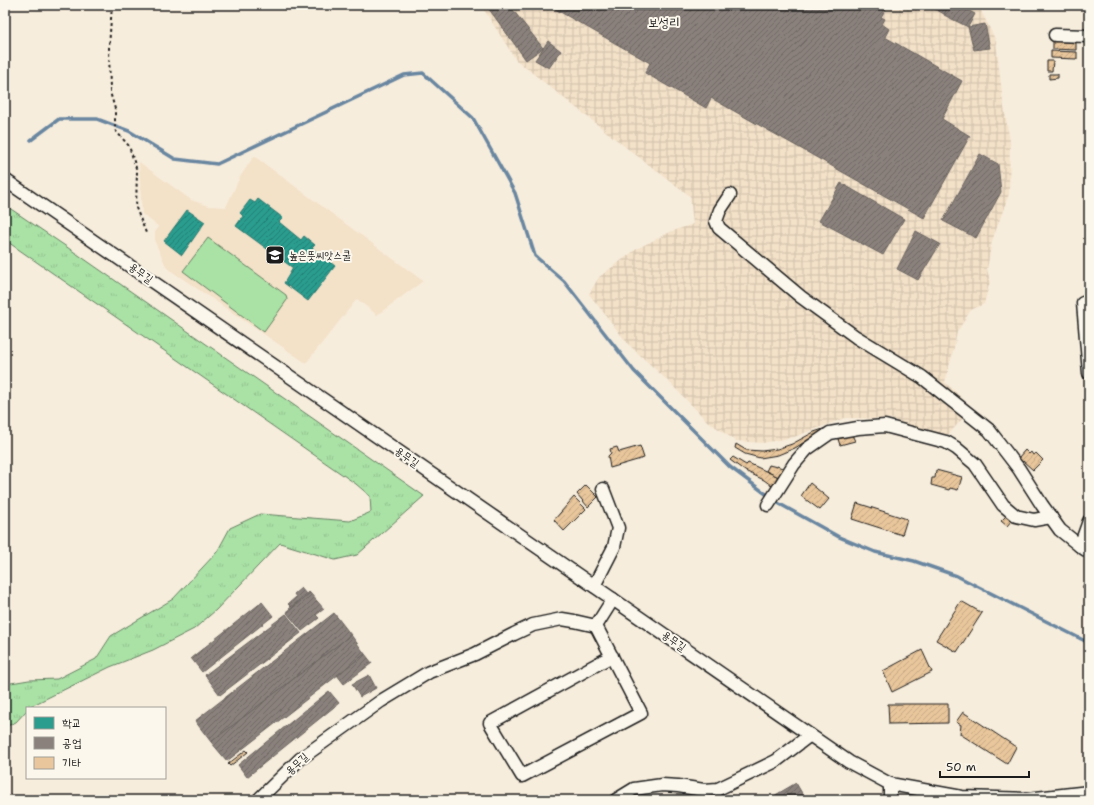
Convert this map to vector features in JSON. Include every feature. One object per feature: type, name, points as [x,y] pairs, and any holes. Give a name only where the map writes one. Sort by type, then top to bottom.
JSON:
[{"type":"street","points":[[1055,35],[1089,36]]},
{"type":"street","name":"용무길","points":[[5,180],[849,762],[890,784],[962,797],[1027,799],[1089,792]]},
{"type":"street","points":[[730,195],[720,210],[716,221],[719,228],[801,297],[856,337],[922,377],[989,430],[1019,469],[1060,530],[1085,549],[1089,521]]},
{"type":"street","points":[[1089,301],[1083,303],[1089,373]]},
{"type":"street","points":[[769,503],[794,464],[807,449],[830,433],[858,428],[885,426],[946,442],[956,448],[975,464],[1003,506],[1016,516],[1034,520],[1051,517]]},
{"type":"street","points":[[594,586],[614,547],[618,528],[603,489]]},
{"type":"street","points":[[612,656],[490,723],[522,776],[641,713],[612,656],[596,626],[613,599]]},
{"type":"street","name":"용무길","points":[[258,800],[300,758],[382,701],[428,672],[475,654],[534,625],[562,620],[596,626]]},
{"type":"street","points":[[616,800],[634,789],[662,785],[704,790],[718,789],[776,760],[810,735]]},
{"type":"street","points":[[890,784],[890,800]]},
{"type":"path","points":[[112,5],[109,47],[110,92],[115,109],[115,130],[129,146],[137,171],[136,208],[146,233]]},
{"type":"shaded area","points":[[481,5],[978,5],[996,41],[1003,102],[1010,141],[1009,194],[992,241],[987,269],[990,281],[984,304],[971,310],[957,332],[945,382],[972,408],[948,435],[923,431],[891,419],[845,418],[794,437],[763,443],[736,441],[707,421],[668,381],[628,344],[589,294],[599,277],[638,248],[670,232],[693,224],[690,196],[516,60]]},
{"type":"shaded area","name":"높은뜻씨앗스쿨","points":[[254,156],[423,281],[377,315],[357,299],[306,363],[167,268],[155,242],[155,232],[159,227],[142,214],[139,162],[191,200],[209,206],[226,207],[240,177]]},
{"type":"green space","points":[[5,205],[424,496],[357,555],[335,560],[280,543],[216,610],[194,629],[153,650],[110,667],[29,707],[26,707],[26,711],[16,722],[5,727],[5,684],[29,680],[57,679],[96,659],[111,636],[173,599],[217,552],[230,528],[260,514],[350,521],[371,512],[370,496],[356,484],[5,240]]},
{"type":"green space","points":[[208,238],[286,295],[287,300],[264,332],[183,271]]},
{"type":"building: 학교","points":[[258,199],[283,218],[279,222],[301,240],[304,236],[315,245],[312,248],[335,266],[308,301],[284,283],[293,268],[236,226],[243,216],[240,213],[250,200],[255,203]]},
{"type":"building: 학교","points":[[187,210],[205,222],[182,255],[164,241]]},
{"type":"building: 공업","points":[[486,5],[509,5],[543,48],[526,60]]},
{"type":"building: 공업","points":[[548,5],[888,5],[881,17],[885,19],[882,24],[889,29],[885,37],[962,81],[942,119],[970,136],[924,218],[711,98],[706,108],[645,73],[650,63]]},
{"type":"building: 공업","points":[[928,5],[949,5],[944,14]]},
{"type":"building: 공업","points":[[949,5],[958,5],[975,14],[968,27],[944,15]]},
{"type":"building: 공업","points":[[985,24],[990,48],[974,50],[968,27]]},
{"type":"building: 공업","points":[[548,41],[561,51],[549,68],[535,60]]},
{"type":"building: 공업","points":[[980,154],[998,164],[1001,192],[976,238],[943,221]]},
{"type":"building: 공업","points":[[841,183],[904,219],[883,255],[819,221]]},
{"type":"building: 공업","points":[[916,231],[940,244],[918,280],[897,269]]},
{"type":"building: 공업","points":[[1089,575],[1089,592],[1082,587]]},
{"type":"building: 공업","points":[[301,588],[306,594],[291,607],[288,604],[296,597],[294,594]]},
{"type":"building: 공업","points":[[309,592],[310,593],[287,613],[289,609]]},
{"type":"building: 공업","points":[[310,593],[324,609],[316,615],[319,618],[302,631],[287,613]]},
{"type":"building: 공업","points":[[262,602],[273,616],[202,672],[191,658]]},
{"type":"building: 공업","points":[[334,613],[351,635],[211,742],[195,721]]},
{"type":"building: 공업","points":[[286,614],[301,633],[220,695],[205,675]]},
{"type":"building: 공업","points":[[351,635],[365,654],[227,761],[211,742]]},
{"type":"building: 공업","points":[[365,654],[372,663],[344,684],[337,675]]},
{"type":"building: 공업","points":[[369,675],[376,688],[360,697],[352,684]]},
{"type":"building: 공업","points":[[329,691],[339,703],[247,777],[238,765]]},
{"type":"building: 공업","points":[[796,783],[806,800],[767,800]]},
{"type":"building: 기타","points":[[1053,41],[1076,43],[1076,50],[1053,49]]},
{"type":"building: 기타","points":[[1051,51],[1077,52],[1077,59],[1051,58]]},
{"type":"building: 기타","points":[[1047,61],[1053,61],[1052,71],[1047,71]]},
{"type":"building: 기타","points":[[1049,74],[1058,74],[1058,78],[1049,79]]},
{"type":"building: 기타","points":[[826,428],[827,430],[819,433],[795,448],[778,455],[760,458],[745,454],[735,448],[736,444],[746,450],[762,451],[777,449],[792,444],[814,432]]},
{"type":"building: 기타","points":[[852,435],[855,441],[840,445],[838,439]]},
{"type":"building: 기타","points":[[640,446],[644,458],[610,468],[608,456],[611,453],[610,449],[617,447],[619,452]]},
{"type":"building: 기타","points":[[1025,450],[1029,454],[1031,452],[1033,455],[1036,453],[1043,460],[1033,470],[1023,461],[1022,463],[1018,458]]},
{"type":"building: 기타","points":[[733,457],[746,465],[748,463],[781,478],[775,488],[764,480],[745,471],[730,460]]},
{"type":"building: 기타","points":[[769,465],[785,469],[781,478],[766,471]]},
{"type":"building: 기타","points":[[936,470],[962,477],[958,490],[950,488],[949,490],[931,485],[932,478],[935,478]]},
{"type":"building: 기타","points":[[810,483],[829,499],[820,510],[801,496]]},
{"type":"building: 기타","points":[[586,485],[598,497],[588,507],[577,494]]},
{"type":"building: 기타","points":[[574,497],[586,509],[564,531],[554,520]]},
{"type":"building: 기타","points":[[857,503],[907,519],[902,535],[852,519]]},
{"type":"building: 기타","points":[[1006,516],[1012,520],[1007,526],[1001,521]]},
{"type":"building: 기타","points":[[961,601],[982,613],[957,652],[936,640]]},
{"type":"building: 기타","points":[[922,650],[932,672],[892,692],[883,671]]},
{"type":"building: 기타","points":[[888,704],[948,704],[948,723],[889,724]]},
{"type":"building: 기타","points":[[963,712],[1016,747],[1007,764],[960,734],[961,725],[956,722]]},
{"type":"building: 기타","points":[[246,750],[248,752],[230,766],[228,764]]},
{"type":"waterway","points":[[31,140],[59,119],[97,119],[129,131],[175,159],[217,164],[404,75],[423,73],[473,118],[515,193],[535,256],[564,281],[634,371],[730,467],[778,503],[839,537],[875,552],[914,561],[957,576],[1089,643]]},
{"type":"place","name":"높은뜻씨앗스쿨","points":[[275,255]]},
{"type":"district","name":"보성리","points":[[664,22]]}]
